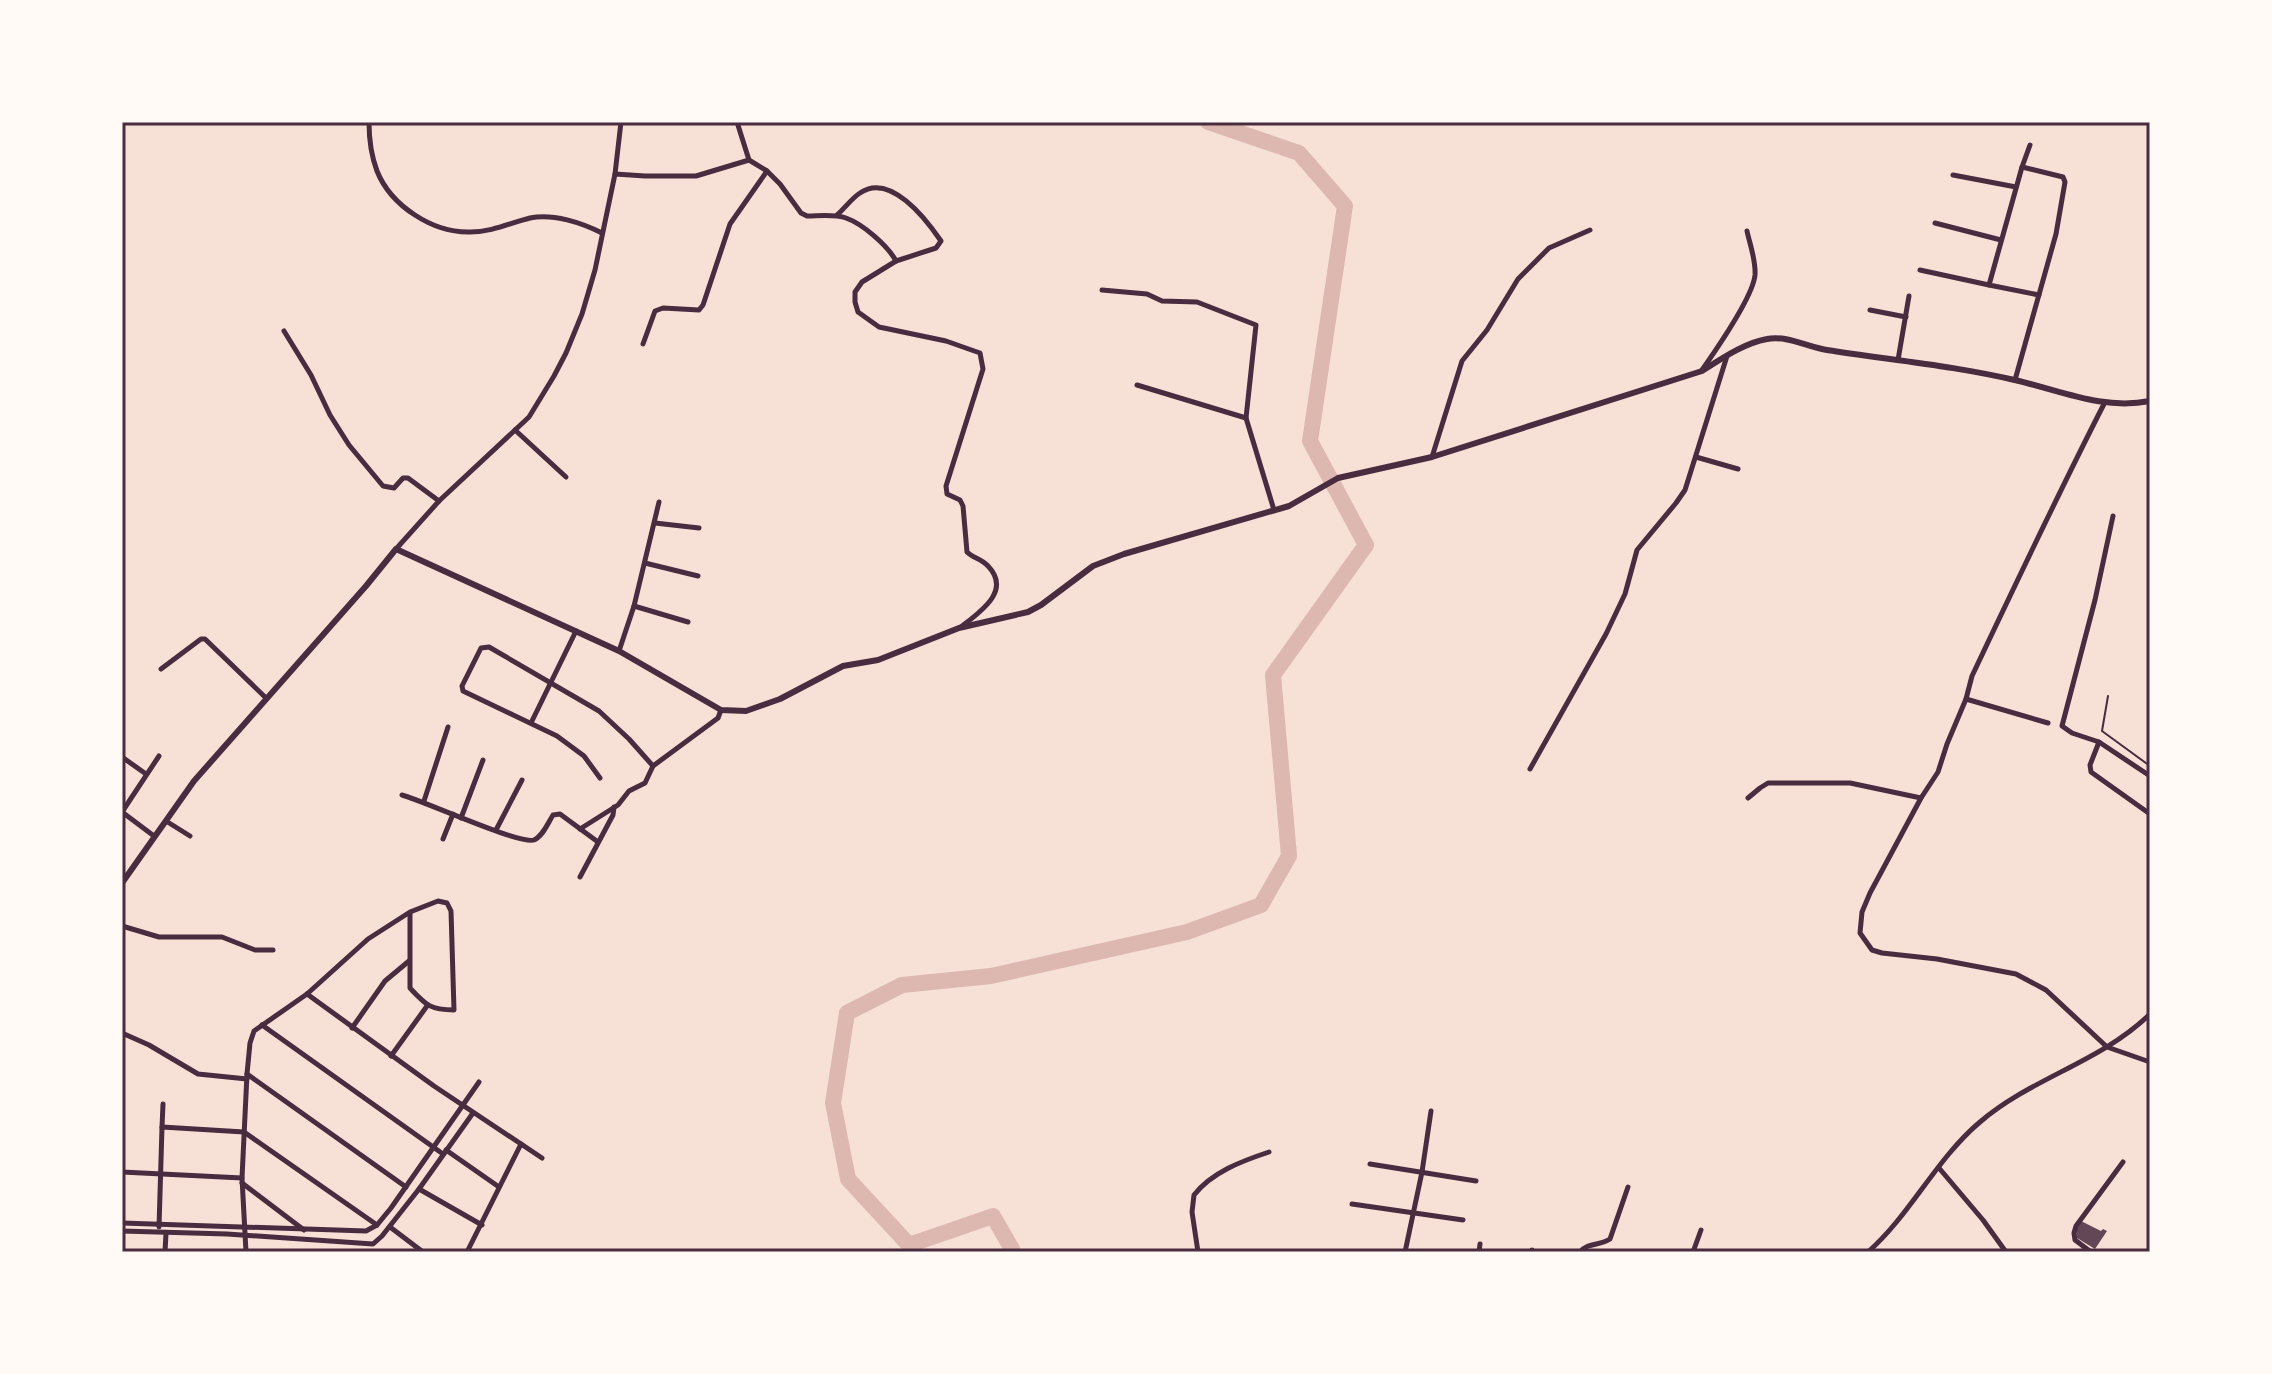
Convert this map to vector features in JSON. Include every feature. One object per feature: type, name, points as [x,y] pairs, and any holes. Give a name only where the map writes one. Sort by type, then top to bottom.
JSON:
[{"type":"street","points":[[369,122],[372,155],[378,174],[398,201],[437,227],[472,232],[496,229],[533,217],[546,217],[602,233]]},
{"type":"street","points":[[122,883],[194,781],[266,698],[439,501],[515,430],[537,405],[566,353],[582,314],[595,270],[615,174],[621,122]]},
{"type":"street","points":[[737,122],[749,160],[780,184],[801,213],[807,216],[845,217],[857,223],[890,249],[896,261]]},
{"type":"street","points":[[1989,285],[2030,145]]},
{"type":"street","points":[[615,174],[696,176],[749,160]]},
{"type":"street","points":[[2015,380],[2056,234],[2065,182],[2063,177],[2022,167]]},
{"type":"street","points":[[643,344],[655,311],[663,308],[699,310],[703,305],[730,224],[767,171]]},
{"type":"street","points":[[1953,175],[2016,187]]},
{"type":"street","points":[[836,216],[865,190],[885,188],[896,193],[927,222],[941,241],[936,248],[896,261],[862,282],[855,292],[858,312],[879,327],[946,341],[980,353],[983,369],[946,486],[947,494],[960,500],[963,506],[967,552],[991,568],[998,587],[982,610],[959,628]]},
{"type":"street","points":[[1935,223],[2001,240]]},
{"type":"street","points":[[1432,457],[1462,361],[1487,330],[1518,279],[1549,248],[1590,230]]},
{"type":"street","points":[[1702,371],[1753,286],[1755,273],[1747,231]]},
{"type":"street","points":[[1920,270],[2039,295]]},
{"type":"street","points":[[1102,290],[1147,294],[1162,301],[1197,302],[1256,325],[1246,418],[1274,510]]},
{"type":"street","points":[[1898,360],[1909,296]]},
{"type":"street","points":[[1870,310],[1906,317]]},
{"type":"street","points":[[284,331],[349,445],[383,486],[394,488],[403,478],[408,478],[439,501]]},
{"type":"street","points":[[396,549],[619,651],[721,710],[734,712],[758,708],[843,666],[878,660],[959,628],[1028,612],[1093,566],[1114,557],[1289,506],[1338,478],[1432,457],[1702,371],[1727,355],[1765,339],[1776,338],[1822,350],[2015,380],[2104,404],[2129,405],[2150,401]]},
{"type":"street","points":[[1530,769],[1612,621],[1625,594],[1637,550],[1681,497],[1727,355]]},
{"type":"street","points":[[1137,385],[1246,418]]},
{"type":"street","points":[[2104,404],[1972,676],[1938,772],[1921,798],[1862,912],[1860,933],[1872,950],[1882,953],[1937,959],[2016,974],[2046,990],[2107,1047],[2150,1062]]},
{"type":"street","points":[[515,430],[566,477]]},
{"type":"street","points":[[1696,457],[1738,469]]},
{"type":"street","points":[[619,651],[634,606],[659,502]]},
{"type":"street","points":[[2113,516],[2062,726],[2099,742],[2150,776]]},
{"type":"street","points":[[655,523],[699,528]]},
{"type":"street","points":[[645,563],[698,576]]},
{"type":"street","points":[[634,606],[688,622]]},
{"type":"street","points":[[531,723],[576,631]]},
{"type":"street","points":[[161,669],[201,639],[210,640],[266,698]]},
{"type":"street","points":[[600,778],[584,756],[557,736],[463,691],[462,686],[481,648],[489,647],[599,711],[653,766]]},
{"type":"street","points":[[1966,699],[2048,723]]},
{"type":"street","points":[[580,829],[614,807],[629,791],[645,783],[653,766],[718,718],[721,710]]},
{"type":"street","points":[[424,801],[448,727]]},
{"type":"street","points":[[2099,742],[2090,765],[2091,772],[2150,814]]},
{"type":"street","points":[[154,836],[122,812],[159,756]]},
{"type":"street","points":[[122,757],[146,774]]},
{"type":"street","points":[[461,818],[483,760]]},
{"type":"street","points":[[496,830],[522,780]]},
{"type":"street","points":[[1748,798],[1768,783],[1850,783],[1921,798]]},
{"type":"street","points":[[402,795],[526,842],[539,837],[556,814],[560,814],[598,842]]},
{"type":"street","points":[[580,877],[613,815],[614,807]]},
{"type":"street","points":[[443,839],[453,814]]},
{"type":"street","points":[[166,821],[190,836]]},
{"type":"street","points":[[246,1252],[242,1181],[251,1037],[262,1025],[307,994],[368,939],[410,912],[438,901],[447,903],[451,911],[454,1010],[427,1006],[410,988],[410,912]]},
{"type":"street","points":[[122,926],[159,937],[222,937],[255,950],[273,950]]},
{"type":"street","points":[[352,1028],[385,981],[410,960]]},
{"type":"street","points":[[307,994],[391,1056],[542,1158]]},
{"type":"street","points":[[391,1056],[427,1006]]},
{"type":"street","points":[[1868,1252],[1896,1224],[1962,1139],[1979,1122],[2008,1101],[2107,1047],[2150,1014]]},
{"type":"street","points":[[262,1025],[433,1147],[499,1187]]},
{"type":"street","points":[[122,1033],[198,1074],[247,1077],[406,1187]]},
{"type":"street","points":[[122,1231],[245,1227],[366,1231],[377,1225],[406,1187],[479,1082]]},
{"type":"street","points":[[163,1104],[159,1175],[165,1252]]},
{"type":"street","points":[[1405,1252],[1431,1111]]},
{"type":"street","points":[[368,1252],[419,1189],[473,1113]]},
{"type":"street","points":[[162,1127],[244,1132],[377,1225]]},
{"type":"street","points":[[467,1252],[521,1144]]},
{"type":"street","points":[[1198,1252],[1192,1212],[1194,1195],[1212,1178],[1269,1152]]},
{"type":"street","points":[[2091,1252],[2075,1240],[2076,1226],[2123,1162]]},
{"type":"street","points":[[1370,1164],[1476,1181]]},
{"type":"street","points":[[1939,1168],[2006,1252]]},
{"type":"street","points":[[122,1172],[242,1181],[305,1231]]},
{"type":"street","points":[[1580,1252],[1587,1246],[1610,1239],[1628,1187]]},
{"type":"street","points":[[419,1189],[482,1225]]},
{"type":"street","points":[[1352,1204],[1463,1220]]},
{"type":"street","points":[[122,1223],[162,1230],[373,1244]]},
{"type":"street","points":[[390,1227],[423,1252]]},
{"type":"street","points":[[1693,1252],[1701,1230]]},
{"type":"street","points":[[1479,1252],[1480,1244]]},
{"type":"lane","points":[[2108,696],[2102,731],[2150,766]]},
{"type":"building","points":[[2081,1221],[2107,1231],[2095,1249],[2077,1238],[2076,1229]]},
{"type":"waterway","points":[[1011,1252],[993,1216],[909,1245],[848,1179],[833,1103],[847,1013],[902,985],[991,976],[1187,932],[1261,905],[1289,856],[1273,675],[1366,545],[1310,441],[1345,206],[1299,153],[1208,122]]}]
